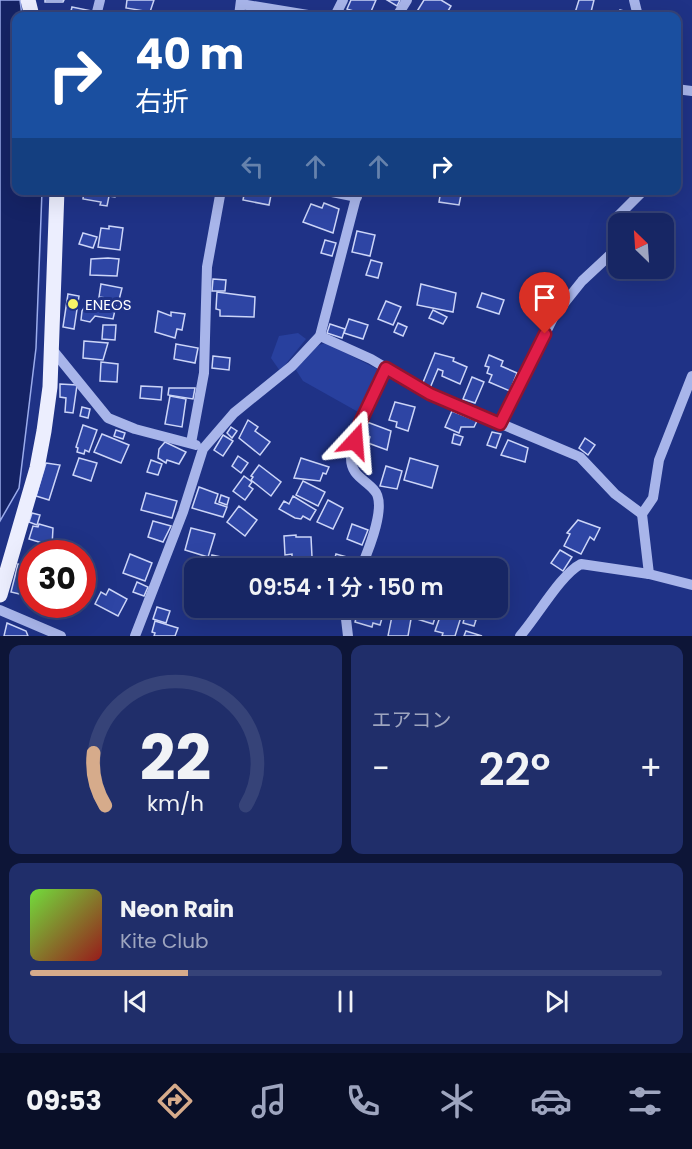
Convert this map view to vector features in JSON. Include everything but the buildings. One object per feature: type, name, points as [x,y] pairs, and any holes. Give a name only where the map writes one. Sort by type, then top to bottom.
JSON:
[{"type":"main road","points":[[0,595],[37,468],[50,387],[57,198]]},
{"type":"street","points":[[241,2],[293,12]]},
{"type":"street","points":[[191,443],[204,373],[207,267],[220,195]]},
{"type":"street","points":[[135,636],[183,512],[203,449],[234,413],[292,366],[320,336],[358,195]]},
{"type":"street","points":[[500,424],[554,316],[582,281],[612,253],[617,217],[639,195]]},
{"type":"street","points":[[320,336],[371,359],[430,394],[500,424],[561,446],[580,457],[615,494],[642,514]]},
{"type":"street","points":[[51,348],[108,418],[135,429],[191,443],[203,449]]},
{"type":"street","points":[[365,558],[381,505],[376,491],[355,475],[351,458],[360,423],[386,368]]},
{"type":"street","points":[[649,574],[642,514],[653,498],[659,460],[692,375]]},
{"type":"street","points":[[520,636],[538,616],[572,569],[581,564],[649,574],[692,585]]},
{"type":"street","points":[[0,610],[62,636]]},
{"type":"street","points":[[346,618],[348,636]]},
{"type":"shaded area","points":[[0,0],[20,0],[22,12],[12,12],[12,195],[42,195],[36,348],[19,488],[0,521]]},
{"type":"shaded area","points":[[298,333],[306,339],[280,371],[271,358],[279,336]]},
{"type":"shaded area","points":[[326,343],[377,369],[377,380],[360,413],[303,381],[296,370],[308,353]]},
{"type":"place","name":"ENEOS","points":[[73,304]]},
{"type":"route","points":[[355,441],[360,423],[386,368],[430,394],[500,424],[545,334]]}]
